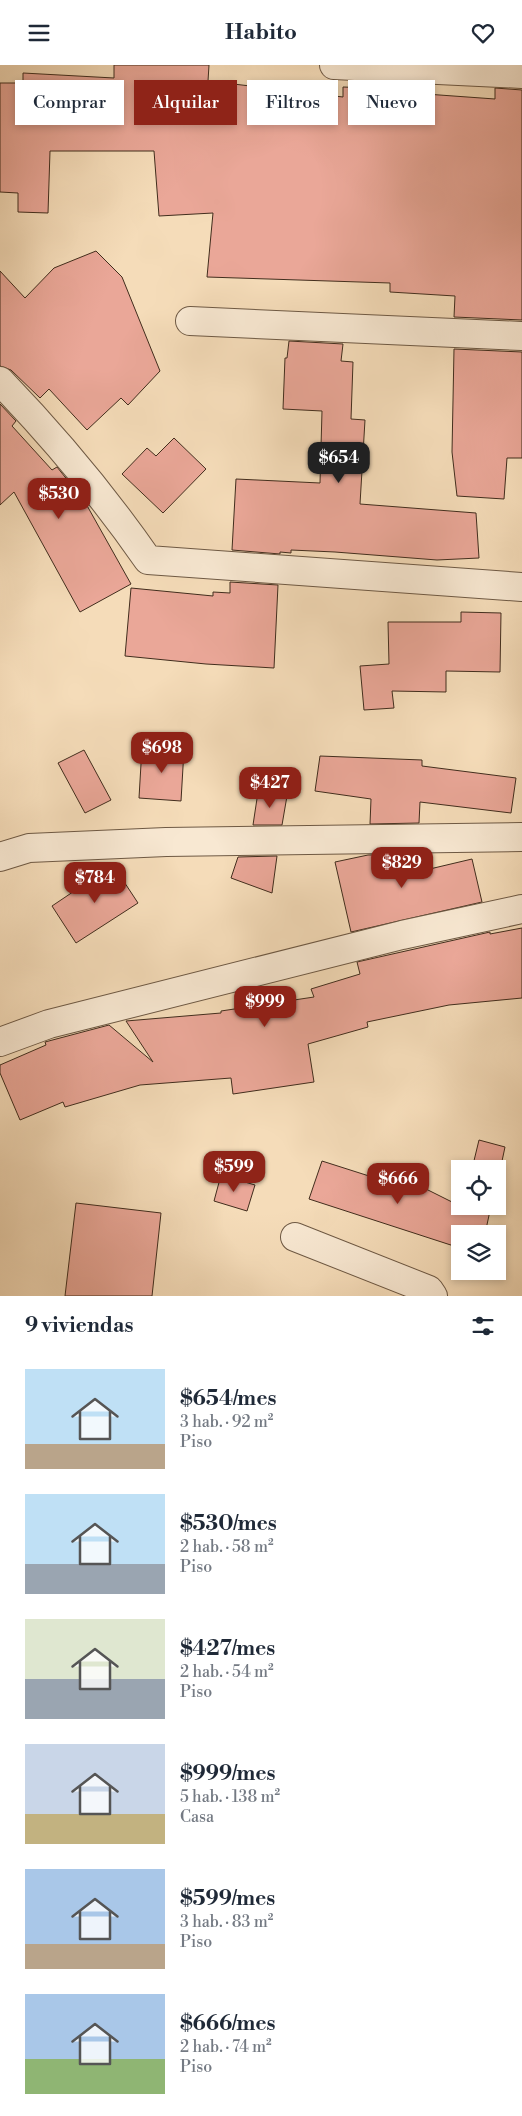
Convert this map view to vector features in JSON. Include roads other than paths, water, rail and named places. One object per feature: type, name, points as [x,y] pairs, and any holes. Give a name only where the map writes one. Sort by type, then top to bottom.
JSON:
[{"type":"street","points":[[334,65],[522,74]]},
{"type":"street","points":[[190,321],[522,336]]},
{"type":"street","points":[[0,381],[35,419],[128,531],[148,560],[522,587]]},
{"type":"street","points":[[0,857],[29,848],[166,842],[522,837]]},
{"type":"street","points":[[0,1042],[49,1023],[402,935],[522,909]]},
{"type":"street","points":[[295,1237],[429,1290],[432,1296]]}]
